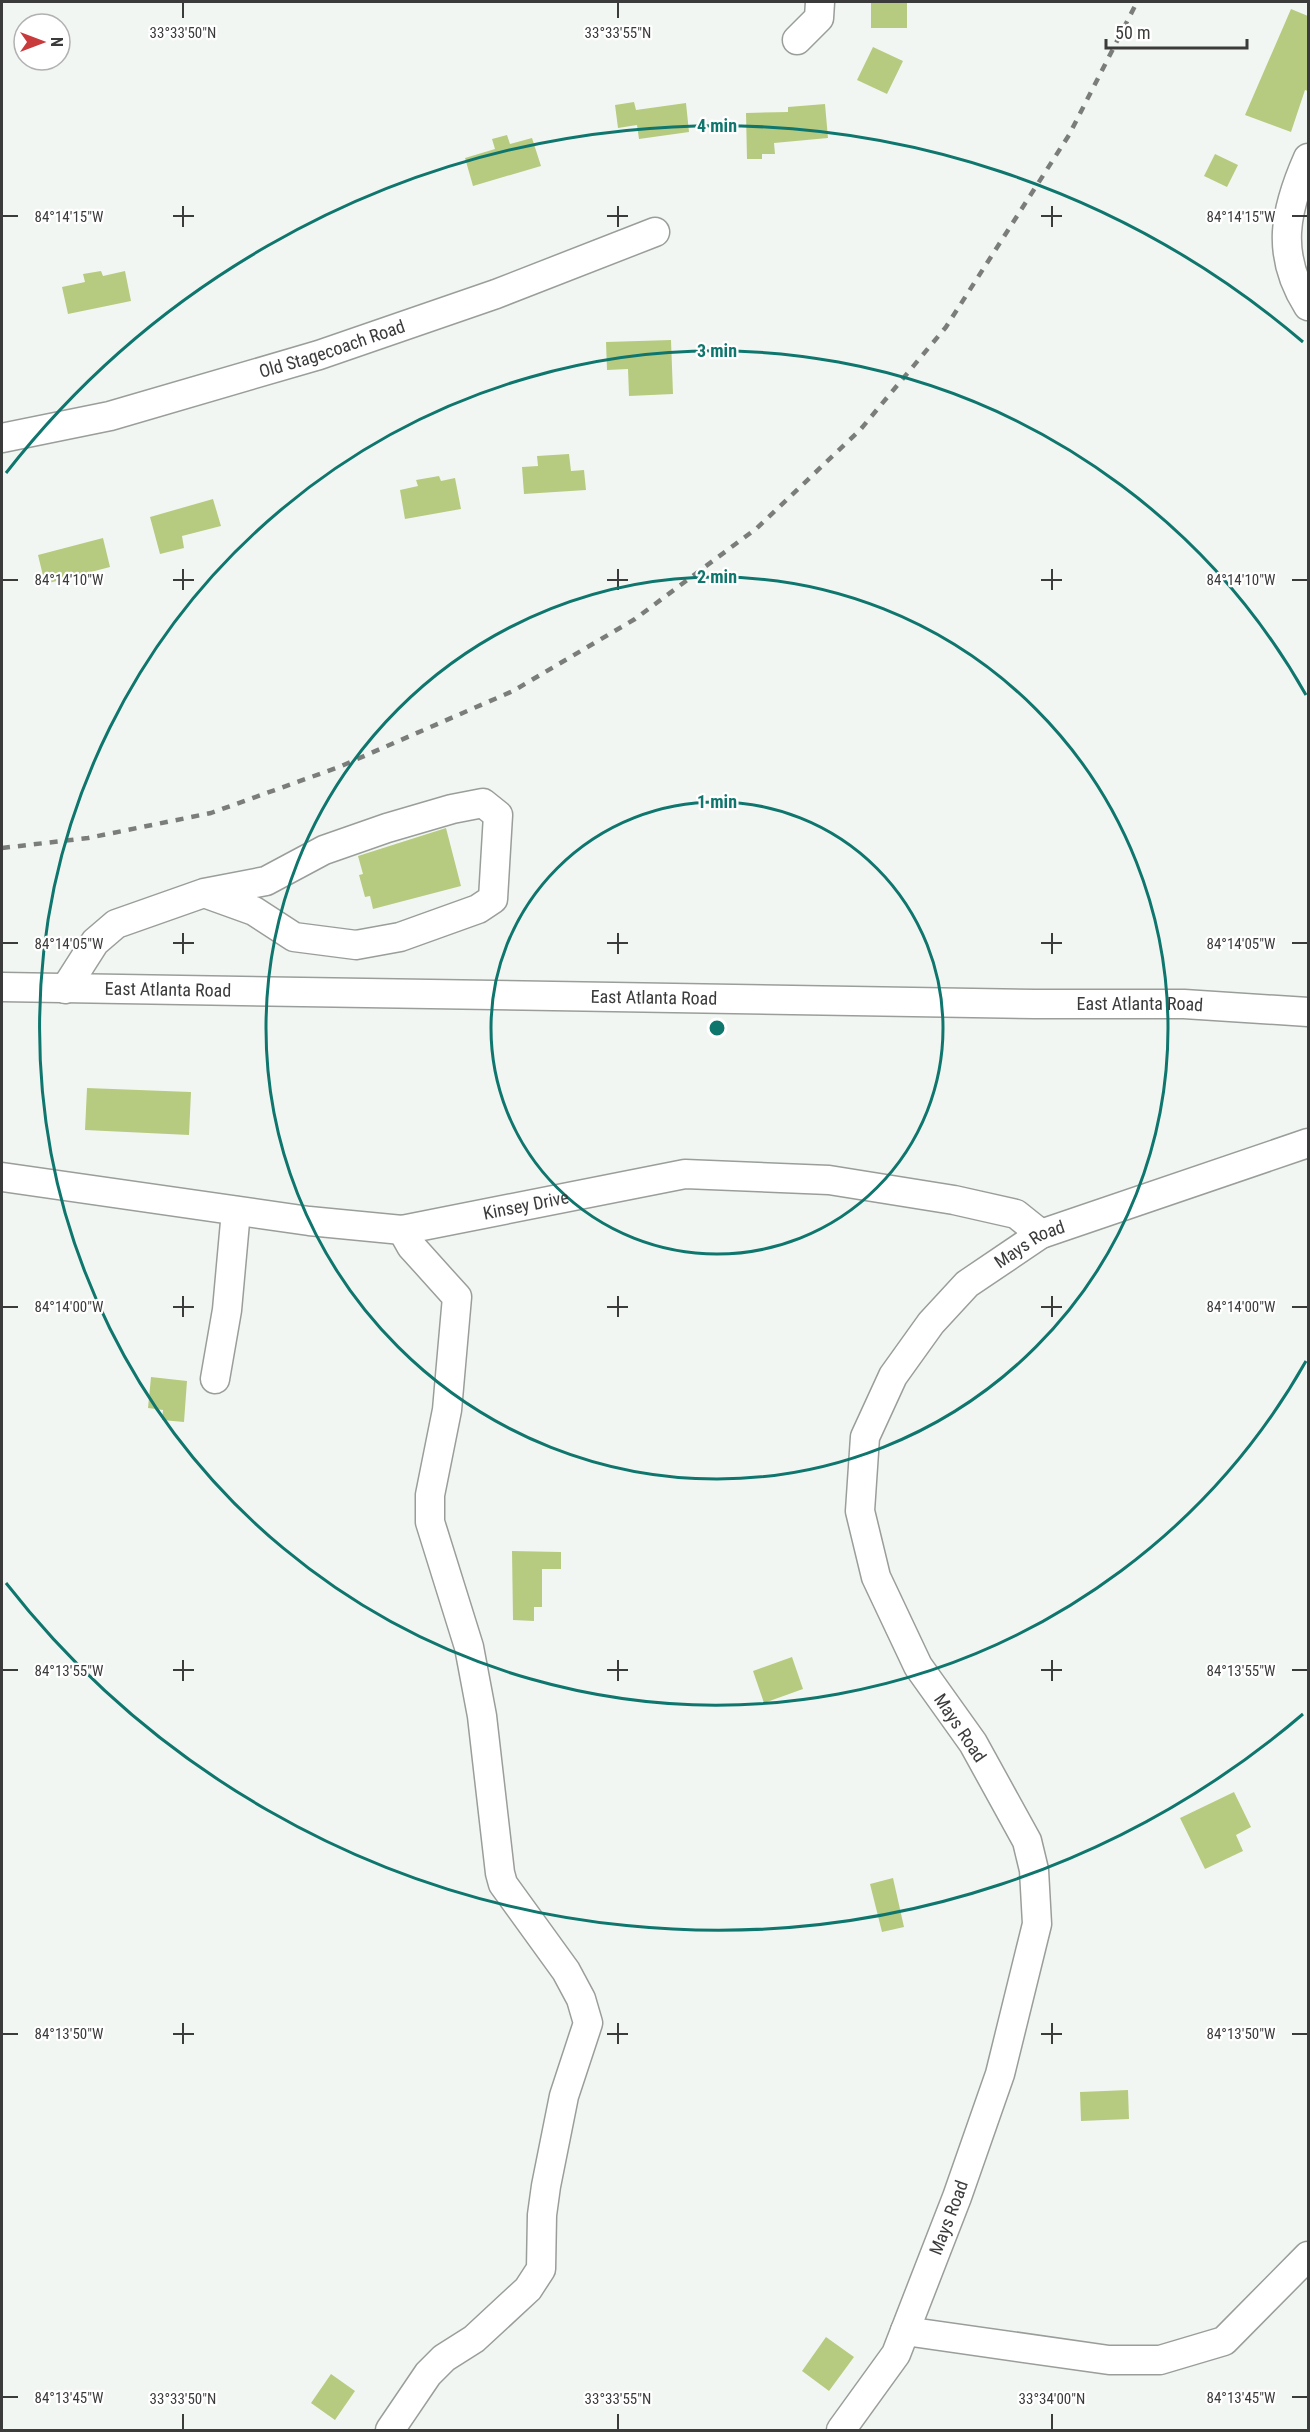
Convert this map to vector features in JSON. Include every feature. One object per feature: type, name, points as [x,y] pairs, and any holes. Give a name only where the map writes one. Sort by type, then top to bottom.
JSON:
[{"type":"street","points":[[797,40],[819,18],[820,2]]},
{"type":"street","points":[[1308,158],[1291,200],[1286,236],[1292,271],[1308,306]]},
{"type":"street","name":"Old Stagecoach Road","points":[[2,438],[110,416],[319,355],[496,294],[655,232]]},
{"type":"street","points":[[65,989],[95,942],[116,924],[204,893],[266,881],[324,850],[452,809],[483,803],[498,815],[493,899],[478,909],[400,937],[356,945],[294,938],[262,916],[228,900],[204,893]]},
{"type":"street","points":[[262,916],[266,881]]},
{"type":"street","name":"East Atlanta Road","points":[[2,987],[1035,1004],[1184,1004],[1308,1012]]},
{"type":"street","name":"Mays Road","points":[[841,2430],[896,2354],[957,2197],[1000,2074],[1037,1924],[1034,1870],[1027,1841],[973,1743],[918,1666],[876,1577],[860,1511],[865,1437],[893,1376],[931,1323],[967,1284],[1041,1234],[1308,1143]]},
{"type":"street","name":"Kinsey Drive","points":[[2,1177],[236,1211],[402,1230],[685,1174],[829,1180],[932,1196],[1016,1214],[1041,1234]]},
{"type":"street","points":[[215,1379],[227,1310],[236,1211]]},
{"type":"street","points":[[390,2430],[428,2374],[444,2358],[474,2339],[528,2289],[542,2269],[542,2215],[546,2186],[564,2096],[588,2023],[581,1999],[566,1971],[503,1884],[500,1873],[482,1716],[469,1647],[430,1522],[430,1495],[447,1410],[457,1297],[411,1246],[402,1230]]},
{"type":"street","points":[[905,2331],[1109,2360],[1160,2360],[1224,2341],[1308,2256]]},
{"type":"building","points":[[871,2],[907,2],[907,28],[871,28]]},
{"type":"building","points":[[1291,9],[1308,16],[1308,91],[1305,90],[1291,132],[1245,115]]},
{"type":"building","points":[[873,47],[903,61],[887,94],[857,80]]},
{"type":"building","points":[[634,102],[636,110],[686,103],[689,132],[639,139],[637,125],[618,128],[615,105]]},
{"type":"building","points":[[825,104],[828,138],[774,143],[775,154],[762,154],[762,159],[747,159],[746,113],[788,112],[788,107]]},
{"type":"building","points":[[507,135],[510,144],[532,138],[541,166],[473,186],[465,158],[495,149],[492,139]]},
{"type":"building","points":[[1215,154],[1238,165],[1227,187],[1204,176]]},
{"type":"building","points":[[101,271],[103,276],[125,271],[131,301],[68,314],[62,287],[85,282],[83,274]]},
{"type":"building","points":[[671,340],[673,394],[629,396],[628,369],[607,370],[606,342]]},
{"type":"building","points":[[569,454],[571,471],[584,470],[586,490],[524,494],[522,467],[538,466],[537,456]]},
{"type":"building","points":[[439,476],[441,481],[455,478],[461,509],[405,519],[400,490],[418,486],[416,480]]},
{"type":"building","points":[[213,499],[221,526],[182,536],[184,548],[160,554],[150,517]]},
{"type":"building","points":[[103,538],[110,567],[45,584],[38,555]]},
{"type":"building","points":[[446,828],[461,886],[373,909],[370,896],[365,897],[359,875],[363,874],[358,856]]},
{"type":"building","points":[[87,1088],[191,1092],[189,1135],[85,1130]]},
{"type":"building","points":[[151,1377],[187,1381],[184,1422],[162,1420],[163,1410],[148,1408]]},
{"type":"building","points":[[512,1551],[561,1552],[561,1569],[542,1569],[542,1607],[534,1607],[534,1621],[513,1620]]},
{"type":"building","points":[[792,1657],[803,1689],[764,1703],[753,1671]]},
{"type":"building","points":[[1234,1792],[1251,1827],[1236,1835],[1243,1851],[1205,1869],[1180,1818]]},
{"type":"building","points":[[893,1878],[904,1927],[882,1932],[870,1884]]},
{"type":"building","points":[[1128,2090],[1129,2119],[1081,2121],[1080,2092]]},
{"type":"building","points":[[826,2337],[854,2357],[829,2391],[802,2371]]},
{"type":"building","points":[[331,2374],[355,2391],[335,2420],[311,2403]]},
{"type":"railway","points":[[2,848],[88,838],[211,813],[339,767],[513,691],[635,619],[757,528],[860,430],[946,327],[1069,135],[1137,2]]}]
